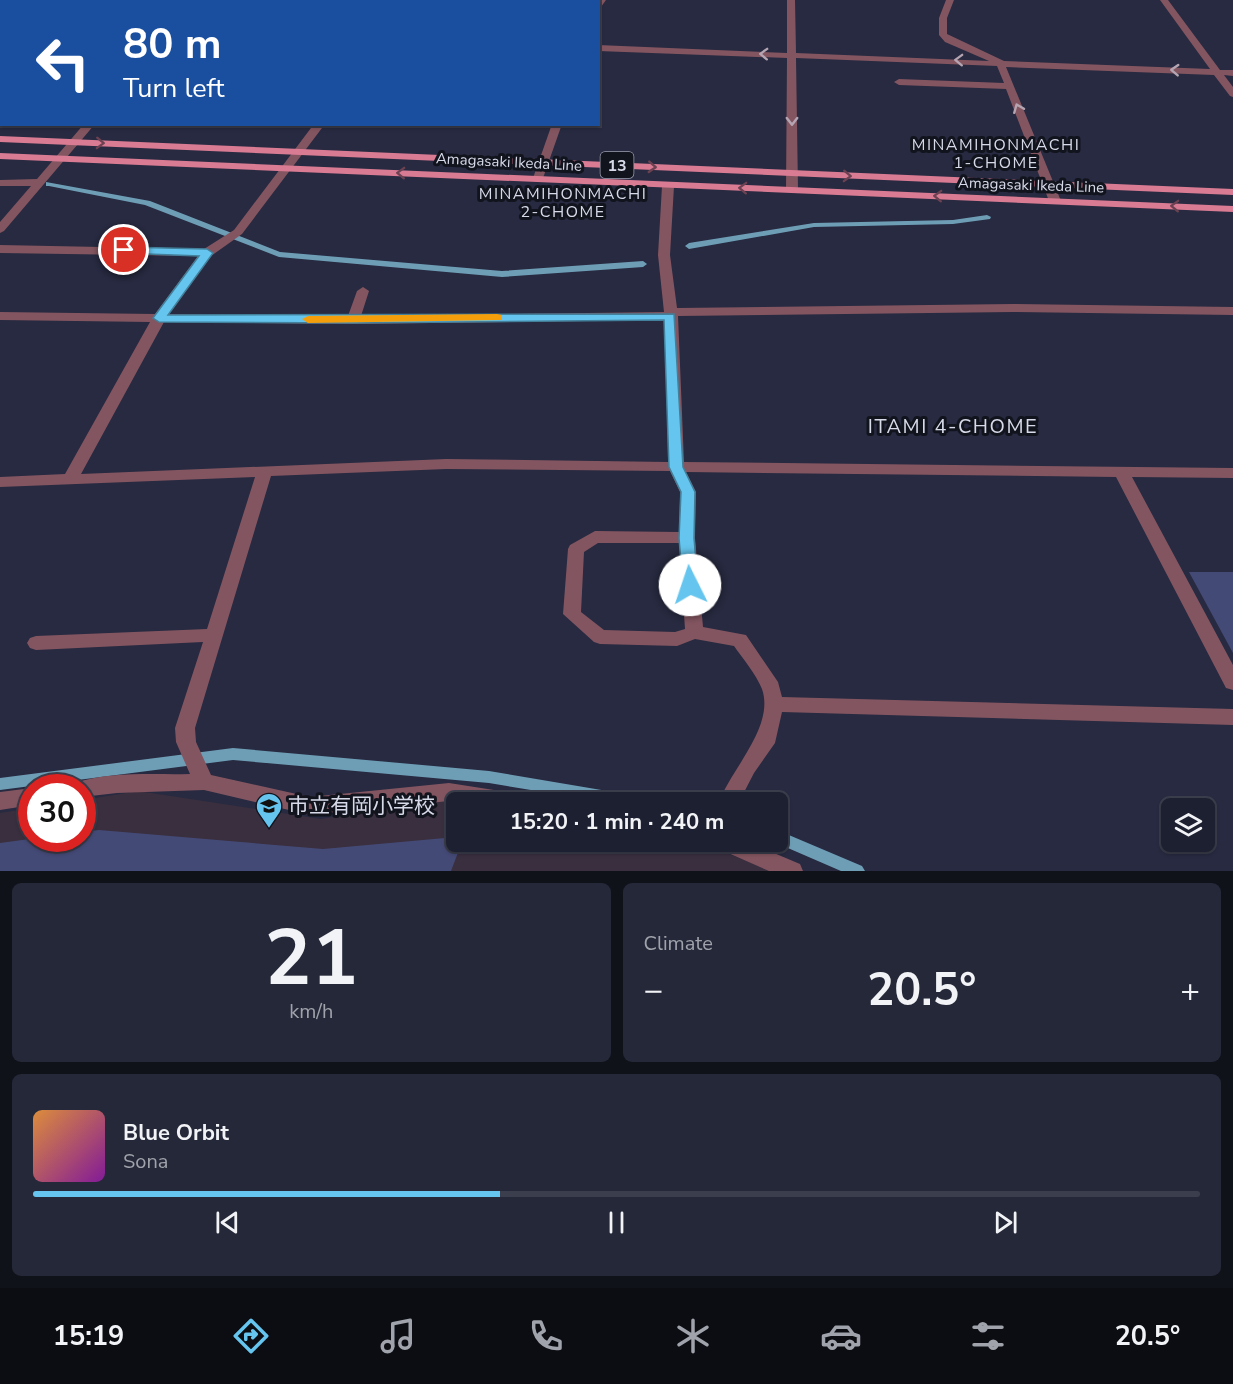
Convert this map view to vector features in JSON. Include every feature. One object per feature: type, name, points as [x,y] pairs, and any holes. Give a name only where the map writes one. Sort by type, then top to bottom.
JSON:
[{"type":"main road","name":"Amagasaki Ikeda Line","points":[[0,139],[301,150],[792,174],[1233,192]]},
{"type":"main road","name":"Amagasaki Ikeda Line","points":[[0,156],[538,178],[668,186],[1233,208]]},
{"type":"street","points":[[791,0],[792,190]]},
{"type":"street","points":[[950,0],[943,18],[943,35],[948,40],[1000,62],[1055,201]]},
{"type":"street","points":[[1164,0],[1233,94]]},
{"type":"street","points":[[600,48],[1000,62],[1233,73]]},
{"type":"street","points":[[899,82],[1009,86]]},
{"type":"street","points":[[0,229],[62,158],[71,142],[88,126]]},
{"type":"street","points":[[70,479],[159,318],[207,253],[238,232],[319,126]]},
{"type":"street","points":[[538,178],[556,126]]},
{"type":"street","points":[[0,183],[40,182]]},
{"type":"street","points":[[668,186],[664,255],[671,314],[676,467],[688,492],[687,538],[694,632]]},
{"type":"street","points":[[0,249],[207,253]]},
{"type":"street","points":[[353,320],[363,291]]},
{"type":"street","points":[[0,316],[353,320],[1013,308],[1233,311]]},
{"type":"street","points":[[0,482],[446,464],[1233,473]]},
{"type":"street","points":[[202,778],[186,742],[186,728],[265,471]]},
{"type":"street","points":[[1122,473],[1233,683]]},
{"type":"street","points":[[687,538],[595,537],[576,549],[572,614],[600,637],[677,639],[694,632],[740,640],[771,687],[774,704],[765,743],[747,767],[734,792]]},
{"type":"street","points":[[36,643],[214,635]]},
{"type":"street","points":[[774,704],[1233,717]]},
{"type":"street","points":[[96,787],[202,778],[310,806],[446,792]]},
{"type":"street","points":[[0,801],[18,798]]},
{"type":"street","points":[[749,852],[792,871]]},
{"type":"shaded area","points":[[1189,572],[1233,572],[1233,653]]},
{"type":"shaded area","name":"市立有岡小学校","points":[[138,791],[321,819],[422,801],[446,802],[446,852],[724,852],[772,871],[0,871],[0,813],[18,810],[18,852],[96,852],[96,798]]},
{"type":"shaded area","points":[[96,830],[323,849],[446,838],[446,852],[458,852],[451,871],[0,871],[0,843],[18,841],[18,852],[96,852]]},
{"type":"waterway","points":[[49,184],[147,203],[279,254],[502,274],[643,264]]},
{"type":"waterway","points":[[689,246],[814,225],[953,222],[987,217]]},
{"type":"waterway","points":[[0,784],[233,754],[489,777],[578,792]]},
{"type":"waterway","points":[[788,841],[857,871]]},
{"type":"slow traffic","points":[[308,319],[497,317]]},
{"type":"place","name":"市立有岡小学校","points":[[269,829]]},
{"type":"district","name":"MINAMIHONMACHI 1-CHOME","points":[[996,153]]},
{"type":"district","name":"MINAMIHONMACHI 2-CHOME","points":[[563,202]]},
{"type":"district","name":"ITAMI 4-CHOME","points":[[953,426]]},
{"type":"route","points":[[124,250],[207,253],[159,318],[353,320],[670,316],[676,467],[688,492],[687,538],[690,585]]}]
